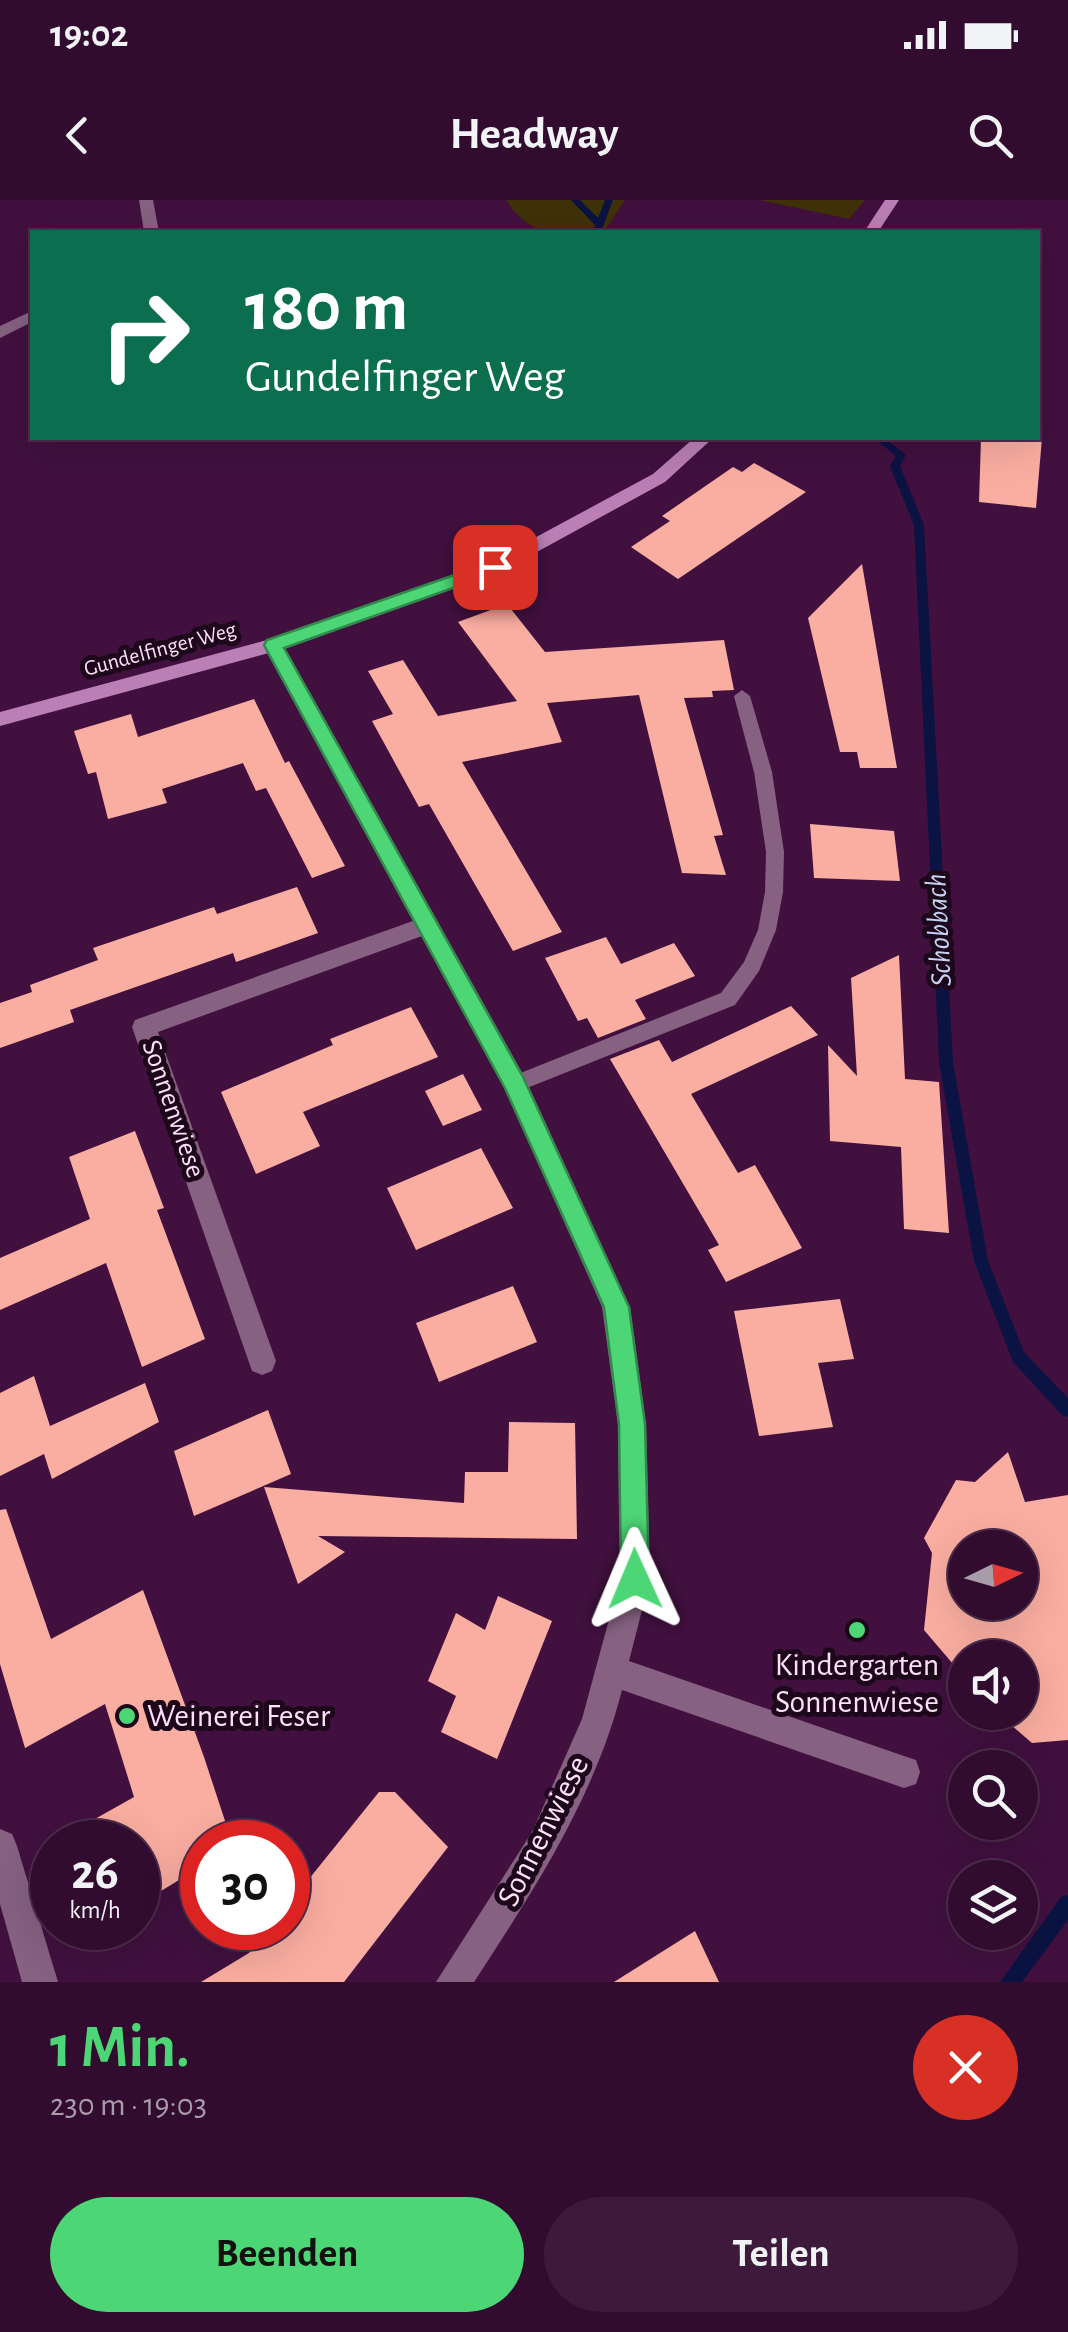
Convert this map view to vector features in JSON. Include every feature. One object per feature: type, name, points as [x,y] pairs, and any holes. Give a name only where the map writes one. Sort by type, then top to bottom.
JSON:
[{"type":"street","points":[[146,200],[152,230]]},
{"type":"street","points":[[872,230],[892,200]]},
{"type":"street","points":[[0,334],[30,317]]},
{"type":"street","name":"Gundelfinger Weg","points":[[0,718],[273,645],[495,567],[660,478],[702,440]]},
{"type":"street","name":"Sonnenwiese","points":[[273,645],[514,1084],[616,1307],[632,1424],[635,1579],[598,1721],[544,1844],[454,1982]]},
{"type":"street","name":"Sonnenwiese","points":[[262,1361],[144,1028],[427,924]]},
{"type":"street","points":[[611,1670],[904,1772]]},
{"type":"street","points":[[0,1846],[40,1982]]},
{"type":"lane","points":[[514,1084],[728,999],[748,977],[771,912],[775,834],[770,789],[742,696]]},
{"type":"shaded area","points":[[506,200],[625,200],[605,230],[543,230],[516,213]]},
{"type":"shaded area","points":[[760,200],[865,200],[849,219]]},
{"type":"building","points":[[1042,438],[1036,508],[979,502],[981,440]]},
{"type":"building","points":[[754,463],[806,492],[678,579],[631,547],[670,521],[662,516],[733,467],[742,472]]},
{"type":"building","points":[[862,564],[897,768],[860,768],[857,752],[840,752],[808,618]]},
{"type":"building","points":[[507,604],[545,652],[724,640],[734,690],[712,691],[713,697],[684,698],[723,835],[714,836],[726,875],[682,873],[639,695],[547,703],[562,742],[462,762],[562,932],[513,951],[429,804],[419,807],[372,721],[393,714],[368,671],[403,660],[438,716],[517,701],[458,622]]},
{"type":"building","points":[[254,699],[285,763],[289,761],[345,866],[312,878],[266,788],[256,791],[243,763],[162,789],[167,803],[108,819],[96,772],[88,774],[74,731],[131,714],[138,737]]},
{"type":"building","points":[[810,824],[894,831],[900,881],[814,878]]},
{"type":"building","points":[[297,887],[318,933],[236,962],[233,953],[70,1010],[74,1022],[0,1048],[0,1003],[32,992],[30,985],[98,960],[93,948],[214,907],[217,914]]},
{"type":"building","points":[[606,937],[621,964],[674,943],[695,976],[635,1000],[646,1019],[598,1038],[587,1018],[578,1021],[545,958]]},
{"type":"building","points":[[899,955],[905,1079],[939,1082],[949,1233],[904,1229],[901,1147],[830,1141],[828,1045],[857,1076],[851,978]]},
{"type":"building","points":[[791,1006],[818,1035],[691,1094],[738,1173],[755,1165],[802,1248],[726,1282],[708,1250],[719,1245],[610,1059],[659,1040],[672,1062]]},
{"type":"building","points":[[411,1007],[438,1057],[303,1112],[320,1146],[256,1174],[221,1092],[333,1045],[330,1039]]},
{"type":"building","points":[[463,1074],[482,1110],[443,1126],[425,1091]]},
{"type":"building","points":[[135,1131],[164,1208],[157,1210],[205,1339],[142,1367],[106,1263],[0,1310],[0,1258],[90,1219],[69,1157]]},
{"type":"building","points":[[481,1148],[513,1208],[416,1250],[387,1188]]},
{"type":"building","points":[[513,1286],[537,1342],[439,1382],[416,1323]]},
{"type":"building","points":[[840,1299],[854,1359],[818,1363],[833,1427],[759,1436],[734,1311]]},
{"type":"building","points":[[34,1376],[50,1426],[145,1383],[159,1422],[52,1479],[44,1454],[0,1476],[0,1393]]},
{"type":"building","points":[[268,1410],[291,1474],[194,1516],[174,1451]]},
{"type":"building","points":[[509,1422],[575,1423],[577,1539],[318,1536],[345,1552],[298,1584],[264,1487],[464,1503],[465,1472],[508,1472]]},
{"type":"building","name":"Kindergarten Sonnenwiese","points":[[1008,1452],[1025,1502],[1068,1495],[1068,1740],[1032,1743],[1017,1730],[1038,1730],[1038,1640],[948,1640],[948,1658],[924,1630],[932,1553],[924,1538],[956,1480],[975,1482]]},
{"type":"building","points":[[6,1509],[51,1639],[143,1590],[225,1820],[180,1820],[180,1879],[160,1892],[160,1820],[93,1820],[134,1797],[105,1704],[25,1748],[0,1664],[0,1510]]},
{"type":"building","points":[[498,1596],[552,1621],[497,1759],[441,1732],[456,1696],[428,1681],[456,1613],[485,1630]]},
{"type":"building","points":[[379,1792],[395,1792],[448,1847],[344,1982],[201,1982],[251,1950],[310,1950],[310,1878]]},
{"type":"building","points":[[695,1931],[719,1982],[614,1982]]},
{"type":"waterway","points":[[575,200],[598,223]]},
{"type":"waterway","name":"Schobbach","points":[[598,230],[609,200]]},
{"type":"waterway","name":"Schobbach","points":[[882,440],[901,455],[895,466],[919,525],[946,1062],[981,1261],[1018,1357],[1068,1409]]},
{"type":"waterway","name":"Schobbach","points":[[1010,1982],[1068,1904]]},
{"type":"place","name":"Kindergarten Sonnenwiese","points":[[857,1630]]},
{"type":"place","name":"Weinerei Feser","points":[[127,1716]]},
{"type":"route","points":[[495,567],[273,645],[514,1084],[616,1307],[632,1424],[635,1579]]}]
